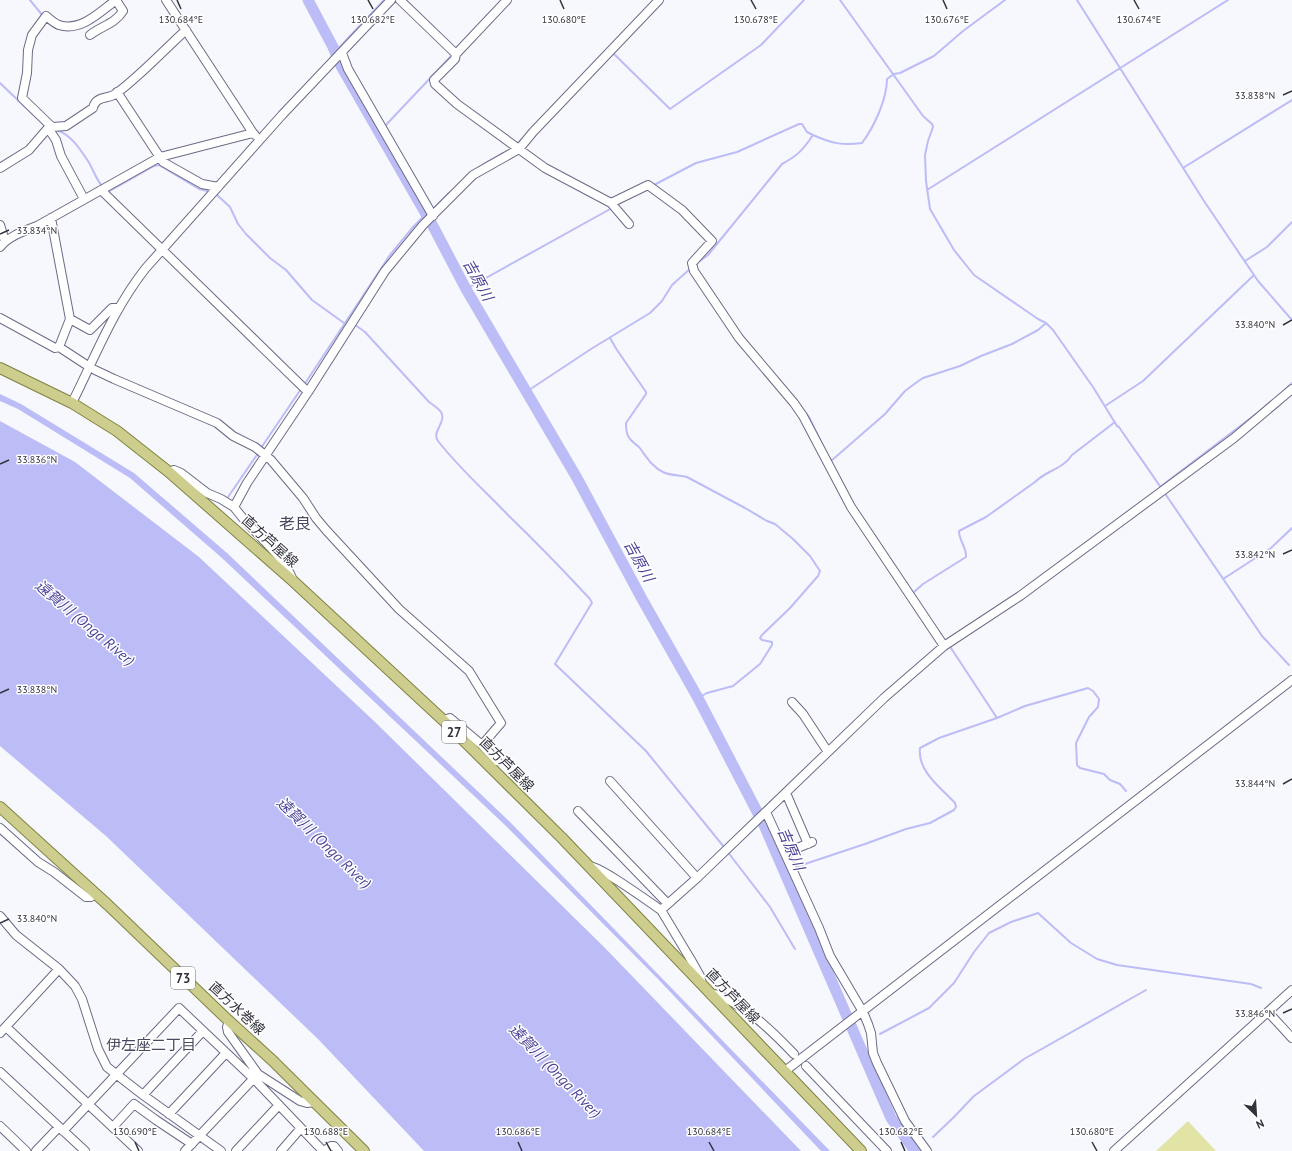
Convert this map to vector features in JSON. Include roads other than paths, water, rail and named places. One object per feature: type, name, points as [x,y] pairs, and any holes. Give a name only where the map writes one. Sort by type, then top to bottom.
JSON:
[{"type":"main road","name":"直方芦屋線","points":[[0,368],[72,403],[117,431],[169,472],[293,581],[443,720],[589,866],[861,1151]]},
{"type":"main road","name":"直方水巻線","points":[[0,807],[95,893],[273,1061],[364,1151]]},
{"type":"street","points":[[84,199],[61,156],[50,127],[22,98],[27,73],[28,50],[32,35],[46,16],[58,24],[77,25],[88,22],[116,0],[123,11],[120,17],[90,35]]},
{"type":"street","points":[[166,0],[253,133],[261,139]]},
{"type":"street","points":[[72,403],[118,308],[130,288],[261,139],[391,0]]},
{"type":"street","points":[[400,0],[456,54]]},
{"type":"street","points":[[507,0],[456,54],[455,59],[434,80],[435,84],[457,104],[545,168],[611,203],[629,224]]},
{"type":"street","points":[[234,507],[247,483],[386,271],[423,225],[474,175],[519,149],[533,132],[659,0]]},
{"type":"street","points":[[0,168],[29,150],[50,127],[66,126],[93,108],[94,103],[97,100],[117,92],[186,30]]},
{"type":"street","points":[[342,53],[348,69],[433,216]]},
{"type":"street","points":[[117,92],[163,162],[202,184],[218,187]]},
{"type":"street","points":[[0,225],[2,244],[160,157],[253,133]]},
{"type":"street","points":[[611,203],[648,185],[682,210],[712,241],[692,263],[694,271],[739,338],[803,416],[852,507],[944,646]]},
{"type":"street","points":[[101,190],[308,392]]},
{"type":"street","points":[[51,218],[70,319],[60,347]]},
{"type":"street","points":[[70,319],[90,330],[112,308],[118,308]]},
{"type":"street","points":[[0,318],[55,348],[60,347],[85,364]]},
{"type":"street","points":[[95,370],[217,423],[233,436],[266,454],[303,498],[326,530],[399,609],[470,671],[501,723],[482,745]]},
{"type":"street","points":[[661,910],[697,878],[884,698],[944,646],[1020,596],[1234,438],[1292,389]]},
{"type":"street","points":[[169,472],[174,470],[181,473],[207,493],[234,507],[251,528],[271,548],[290,572],[293,581]]},
{"type":"street","points":[[785,1071],[1292,680]]},
{"type":"street","points":[[792,702],[803,714],[828,752]]},
{"type":"street","points":[[443,720],[450,718],[482,745],[497,761]]},
{"type":"street","points":[[610,781],[697,878]]},
{"type":"street","points":[[785,853],[810,843],[786,792]]},
{"type":"street","points":[[578,811],[668,904]]},
{"type":"street","points":[[766,812],[819,928],[830,956],[871,1033],[873,1053],[877,1063],[905,1121],[927,1151]]},
{"type":"street","points":[[0,828],[38,862],[54,872],[86,897],[91,897],[95,893]]},
{"type":"street","points":[[589,866],[593,866],[603,872],[661,910],[700,976],[702,984]]},
{"type":"street","points":[[0,916],[22,940],[59,970],[75,986],[82,1000],[98,1049],[107,1067],[221,1151]]},
{"type":"street","points":[[59,970],[3,1030],[89,1104],[138,1151]]},
{"type":"street","points":[[1114,1151],[1292,990]]},
{"type":"street","points":[[710,993],[729,1000],[761,1022],[794,1054]]},
{"type":"street","points":[[36,1151],[89,1104],[179,1008],[226,1053],[256,1076],[300,1101],[307,1103],[314,1102]]},
{"type":"street","points":[[1268,1012],[1292,1038]]},
{"type":"street","points":[[229,1021],[226,1027],[228,1032],[256,1076],[279,1105],[323,1151],[331,1146],[334,1146],[338,1151]]},
{"type":"street","points":[[143,1095],[203,1031]]},
{"type":"street","points":[[169,1114],[226,1053]]},
{"type":"street","points":[[806,1066],[886,1151]]},
{"type":"street","points":[[0,1072],[85,1151]]},
{"type":"street","points":[[185,1151],[256,1076]]},
{"type":"street","points":[[113,1127],[134,1104],[192,1144]]},
{"type":"street","points":[[236,1151],[279,1105]]},
{"type":"street","points":[[0,1126],[26,1151]]},
{"type":"street","points":[[281,1151],[301,1128]]},
{"type":"water","points":[[0,394],[21,404],[134,473],[227,553],[510,822],[830,1151],[821,1151],[657,978],[506,826],[222,558],[130,478],[18,409],[0,401]]},
{"type":"water","name":"遠賀川 (Onga River)","points":[[0,421],[75,462],[199,557],[375,722],[604,947],[801,1151],[424,1151],[319,1040],[106,836],[0,746]]},
{"type":"waterway","points":[[30,0],[43,16]]},
{"type":"waterway","name":"吉原川","points":[[308,0],[333,47],[341,66],[434,228],[466,289],[577,478],[642,599],[698,698],[764,825],[891,1118],[915,1151]]},
{"type":"waterway","points":[[335,52],[384,0]]},
{"type":"waterway","points":[[612,52],[670,109],[761,45],[804,0]]},
{"type":"waterway","points":[[840,0],[923,116],[932,124],[933,127],[925,155],[926,181],[930,209],[954,250],[974,275],[1046,323],[1053,330],[1093,387],[1117,426],[1161,488]]},
{"type":"waterway","points":[[696,264],[708,255],[782,164],[799,152],[813,135],[837,143],[862,143],[879,112],[885,95],[887,79],[894,74],[900,73],[934,56],[963,31],[1005,0]]},
{"type":"waterway","points":[[1077,0],[1204,201],[1258,281],[1292,320]]},
{"type":"waterway","points":[[927,190],[1228,0]]},
{"type":"waterway","points":[[384,127],[452,55]]},
{"type":"waterway","points":[[0,83],[45,126]]},
{"type":"waterway","points":[[1183,168],[1292,100]]},
{"type":"waterway","points":[[652,186],[696,163],[737,152],[799,124],[802,124],[807,132],[813,135]]},
{"type":"waterway","points":[[57,130],[67,135],[78,147],[102,186]]},
{"type":"waterway","points":[[517,144],[525,136]]},
{"type":"waterway","points":[[478,168],[503,153]]},
{"type":"waterway","points":[[107,191],[108,192],[154,166],[159,165],[199,189],[212,192]]},
{"type":"waterway","points":[[432,210],[449,193]]},
{"type":"waterway","points":[[216,194],[230,207],[238,224],[246,234],[270,258],[286,270],[312,300],[344,323]]},
{"type":"waterway","points":[[615,206],[627,199]]},
{"type":"waterway","points":[[466,289],[612,208]]},
{"type":"waterway","points":[[304,385],[390,255],[414,226],[428,212]]},
{"type":"waterway","points":[[1245,261],[1267,247],[1292,222]]},
{"type":"waterway","points":[[526,392],[591,349],[650,313],[662,301],[672,285],[691,268]]},
{"type":"waterway","points":[[1105,406],[1143,381],[1254,275]]},
{"type":"waterway","points":[[830,459],[831,461],[885,414],[905,391],[923,378],[960,366],[1012,344],[1038,330],[1046,323]]},
{"type":"waterway","points":[[354,324],[365,332],[429,402],[441,412],[442,419],[436,434],[436,438],[446,451],[590,599],[592,603],[555,664],[646,751],[724,847]]},
{"type":"waterway","points":[[610,338],[646,392],[626,423],[626,430],[630,439],[639,447],[652,464],[659,470],[666,473],[687,477],[775,524],[810,556],[820,571],[818,576],[790,608],[760,638],[762,640],[772,642],[772,645],[760,664],[733,686],[707,693],[698,698]]},
{"type":"waterway","points":[[1284,391],[1292,383]]},
{"type":"waterway","points":[[261,448],[301,389]]},
{"type":"waterway","points":[[797,401],[809,417],[823,446]]},
{"type":"waterway","points":[[1160,487],[1256,414]]},
{"type":"waterway","points":[[914,596],[914,592],[923,584],[966,557],[959,531],[986,517],[1040,478],[1060,467],[1072,455],[1115,422]]},
{"type":"waterway","points":[[228,497],[259,452]]},
{"type":"waterway","points":[[1164,492],[1262,636],[1289,665]]},
{"type":"waterway","points":[[1223,579],[1271,548],[1292,528]]},
{"type":"waterway","points":[[935,626],[946,642]]},
{"type":"waterway","points":[[949,645],[997,718]]},
{"type":"waterway","points":[[796,867],[906,829],[930,823],[954,810],[956,807],[955,803],[926,772],[922,764],[920,748],[939,738],[997,718],[1025,706],[1088,688],[1093,691],[1099,699],[1098,707],[1089,717],[1076,743],[1077,765],[1080,768],[1104,774],[1110,780],[1120,784],[1126,791]]},
{"type":"waterway","points":[[727,851],[770,907],[795,949]]},
{"type":"waterway","points":[[880,1034],[929,1008],[954,983],[974,952],[989,933],[1011,922],[1038,913],[1071,943],[1097,959],[1117,965],[1251,984],[1261,988]]},
{"type":"waterway","points":[[933,1137],[974,1096],[1024,1059],[1146,990]]},
{"type":"waterway","name":"吉原川","points":[[859,1045],[863,1043]]},
{"type":"district","name":"老良","points":[[295,523]]},
{"type":"district","name":"伊左座二丁目","points":[[151,1045]]}]
